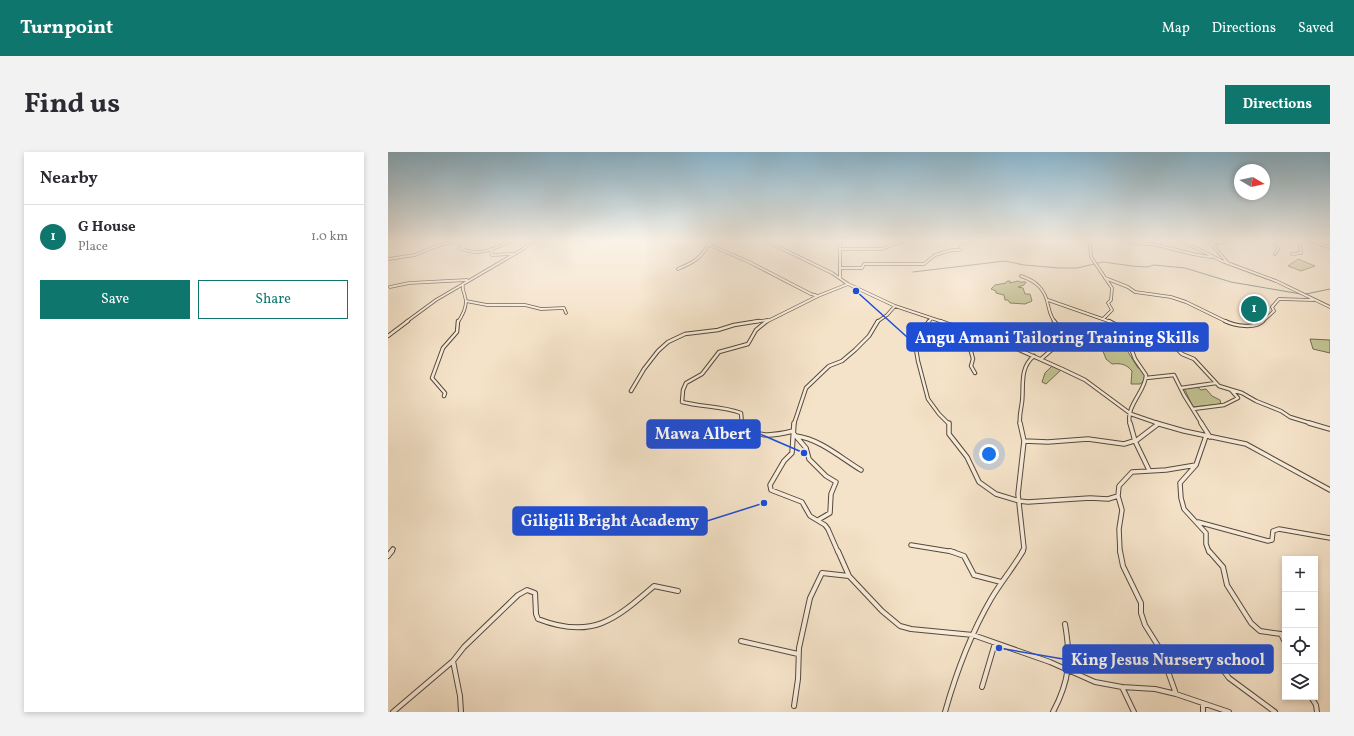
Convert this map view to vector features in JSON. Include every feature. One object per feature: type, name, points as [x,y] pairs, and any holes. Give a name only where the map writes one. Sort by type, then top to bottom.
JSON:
[{"type":"street","points":[[388,336],[423,308],[491,267]]},
{"type":"street","points":[[678,269],[683,267]]},
{"type":"street","points":[[759,267],[796,287],[818,296]]},
{"type":"street","points":[[818,267],[840,278],[848,284],[896,306],[1006,344],[1041,359],[1085,380],[1130,414],[1158,424],[1208,437],[1246,444],[1256,448],[1330,490]]},
{"type":"street","points":[[840,278],[840,268],[862,267]]},
{"type":"street","points":[[1099,267],[1112,288],[1108,303],[1112,310],[1103,319]]},
{"type":"street","points":[[1240,267],[1276,281],[1330,307]]},
{"type":"street","points":[[1021,276],[1037,284],[1045,293],[1048,300],[1050,317],[1059,328],[1056,333],[1055,347],[1041,359]]},
{"type":"street","points":[[1105,278],[1126,286],[1135,292],[1171,297],[1186,302],[1229,323],[1253,326],[1259,325],[1274,311],[1272,307],[1279,299],[1313,300]]},
{"type":"street","points":[[390,287],[409,283],[469,280]]},
{"type":"street","points":[[444,396],[445,393],[432,378],[443,348],[457,332],[457,323],[463,315],[466,301],[465,295],[462,291],[463,284]]},
{"type":"street","points":[[848,284],[818,296],[770,319],[756,330],[748,344],[719,352],[702,374],[686,383],[683,390],[682,402],[699,406],[735,410],[741,413],[742,424],[748,430],[767,436],[794,434],[802,436],[816,442],[861,470]]},
{"type":"street","points":[[1048,300],[1103,319],[1132,333],[1143,336],[1155,344]]},
{"type":"street","points":[[466,301],[487,305],[525,305],[541,309],[564,308],[566,313]]},
{"type":"street","points":[[896,306],[887,315],[878,320],[869,336],[855,350],[842,361],[829,366],[806,388],[799,407],[792,453],[784,461],[770,485],[771,490],[802,502],[810,516],[818,520],[828,529],[849,576],[882,611],[900,626],[916,630],[973,635],[1050,662],[1095,682],[1122,688],[1149,688],[1176,694],[1229,712]]},
{"type":"street","points":[[931,318],[919,336],[916,344],[918,361],[923,376],[924,386],[928,399],[939,414],[949,423],[949,434],[969,460],[979,482],[996,494],[1019,501],[1034,502],[1090,498],[1108,499],[1118,496]]},
{"type":"street","points":[[631,391],[644,369],[658,351],[668,342],[685,334],[718,330],[734,325],[770,319]]},
{"type":"street","points":[[1132,333],[1137,343]]},
{"type":"street","points":[[975,334],[970,344],[973,359],[971,366],[975,373]]},
{"type":"street","points":[[1137,343],[1171,345],[1182,354],[1192,358],[1216,383],[1242,393],[1256,401],[1281,411],[1290,417],[1330,429]]},
{"type":"street","points":[[1137,343],[1132,353],[1138,365],[1146,373],[1146,378],[1134,399],[1128,417],[1134,441],[1149,470]]},
{"type":"street","points":[[944,712],[953,684],[973,635],[1001,582],[1021,555],[1024,548],[1018,484],[1024,441],[1019,418],[1022,401],[1022,377],[1029,360],[1034,356]]},
{"type":"street","points":[[1146,378],[1173,375],[1208,437]]},
{"type":"street","points":[[1181,388],[1216,383]]},
{"type":"street","points":[[1193,408],[1224,404],[1238,398],[1231,390]]},
{"type":"street","points":[[1024,441],[1049,443],[1064,440],[1076,441],[1090,439],[1120,444],[1134,441],[1158,424]]},
{"type":"street","points":[[794,434],[807,448],[809,452],[809,459],[826,476],[836,482],[831,494],[830,515],[818,520]]},
{"type":"street","points":[[1208,437],[1196,465],[1180,483],[1181,501],[1187,514],[1197,522],[1206,533],[1206,544],[1210,553],[1223,567],[1227,585],[1251,623],[1260,631],[1281,634],[1282,636]]},
{"type":"street","points":[[1176,694],[1160,649],[1145,625],[1141,612],[1141,603],[1123,566],[1119,545],[1119,529],[1122,510],[1118,496],[1118,486],[1130,473],[1196,465]]},
{"type":"street","points":[[1197,522],[1268,541],[1272,540],[1273,531],[1279,529],[1330,538]]},
{"type":"street","points":[[911,545],[930,546],[961,554],[967,561],[971,573],[1001,582]]},
{"type":"street","points":[[388,556],[393,549]]},
{"type":"street","points":[[794,706],[798,679],[798,654],[810,598],[820,575],[824,572],[849,576]]},
{"type":"street","points":[[393,712],[453,661],[464,647],[500,610],[518,595],[527,590],[536,593],[536,614],[538,619],[550,623],[569,626],[603,624],[620,614],[654,586],[678,591]]},
{"type":"street","points":[[1053,712],[1064,688],[1068,671],[1070,656],[1065,624]]},
{"type":"street","points":[[741,641],[798,654]]},
{"type":"street","points":[[982,687],[994,643]]},
{"type":"street","points":[[453,661],[460,696],[461,712]]},
{"type":"street","points":[[1216,662],[1233,682],[1275,712]]},
{"type":"street","points":[[1122,688],[1134,712]]},
{"type":"street","points":[[1313,700],[1316,705],[1317,712]]},
{"type":"street","points":[[1203,704],[1203,712]]},
{"type":"green space","points":[[1291,267],[1312,267],[1301,271]]},
{"type":"green space","points":[[1010,281],[1010,283],[1018,281],[1026,282],[1024,285],[1018,287],[1023,288],[1025,294],[1030,294],[1032,301],[1025,304],[1010,303],[1008,300],[1005,300],[1004,295],[996,293],[996,291],[991,289],[995,285],[1006,283]]},
{"type":"green space","points":[[1310,339],[1330,340],[1330,353],[1313,349]]},
{"type":"green space","points":[[1101,346],[1125,347],[1138,368],[1142,369],[1145,373],[1144,381],[1140,384],[1131,384],[1132,371],[1123,364],[1112,364],[1106,359]]},
{"type":"green space","points":[[1052,366],[1061,370],[1046,384],[1042,382],[1045,373]]},
{"type":"green space","points":[[1196,386],[1201,390],[1206,389],[1212,396],[1220,400],[1221,404],[1193,407],[1184,388]]},
{"type":"waterway","points":[[913,272],[954,267]]},
{"type":"waterway","points":[[1049,267],[1081,267]]},
{"type":"waterway","points":[[1176,267],[1185,268],[1231,282],[1301,294]]},
{"type":"waterway","points":[[1306,294],[1330,289]]},
{"type":"place","name":"Angu Amani Tailoring Training Skills","points":[[856,291]]},
{"type":"place","name":"G House","points":[[1254,309]]},
{"type":"place","name":"Mawa Albert","points":[[804,453]]},
{"type":"place","name":"Giligili Bright Academy","points":[[764,503]]},
{"type":"place","name":"King Jesus Nursery school","points":[[999,648]]}]
